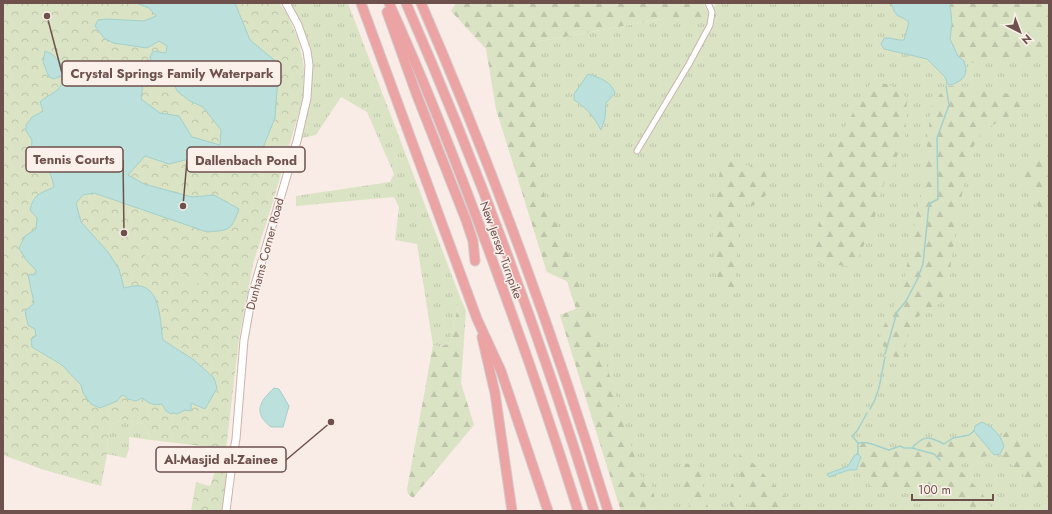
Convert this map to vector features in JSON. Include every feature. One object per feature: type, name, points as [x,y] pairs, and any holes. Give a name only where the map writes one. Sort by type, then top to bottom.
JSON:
[{"type":"highway","points":[[361,3],[477,319],[501,371],[548,511]]},
{"type":"highway","points":[[384,3],[416,93],[466,220],[473,241],[475,261]]},
{"type":"highway","name":"New Jersey Turnpike","points":[[389,3],[450,149],[484,237],[529,362],[578,511]]},
{"type":"highway","name":"New Jersey Turnpike","points":[[406,3],[463,140],[498,231],[544,357],[594,511]]},
{"type":"highway","name":"New Jersey Turnpike","points":[[421,3],[479,142],[516,240],[569,390],[608,511]]},
{"type":"highway","points":[[477,319],[495,393],[512,511]]},
{"type":"street","name":"Dunhams Corner Road","points":[[226,511],[232,456],[236,439],[244,340],[252,295],[295,148],[307,98],[307,51],[298,24],[286,3]]},
{"type":"street","points":[[637,151],[689,64],[710,25],[712,12],[708,3]]},
{"type":"green space","points":[[3,3],[279,3],[287,14],[298,39],[304,67],[303,98],[253,264],[239,339],[226,449],[151,440],[144,424],[123,419],[113,424],[108,435],[107,454],[101,486],[41,469],[3,455]]},
{"type":"green space","points":[[286,3],[348,3],[460,297],[450,343],[439,347],[433,345],[417,244],[395,240],[399,207],[394,197],[296,206],[296,196],[390,182],[394,174],[367,112],[341,97],[316,135],[297,139],[304,113],[307,51]]},
{"type":"green space","points":[[456,3],[703,3],[711,18],[667,18],[536,42],[540,90],[536,118],[545,203],[561,233],[596,331],[642,480],[651,483],[658,511],[621,511],[560,315],[576,309],[567,281],[547,272],[496,109],[486,49],[451,11]]},
{"type":"green space","points":[[716,3],[986,3],[1049,20],[1049,511],[621,511],[560,315],[576,309],[567,281],[547,272],[496,109],[536,42],[667,18],[711,18]]},
{"type":"green space","points":[[950,3],[1049,3],[1049,55],[990,60],[965,64],[958,56],[950,39],[952,24]]},
{"type":"green space","points":[[872,81],[890,85],[907,98],[905,139],[882,188],[873,225],[854,267],[814,262],[825,173],[823,164]]},
{"type":"green space","points":[[946,86],[971,87],[1010,94],[1031,104],[982,131],[971,151],[958,214],[946,299],[919,316],[908,332],[903,359],[885,354],[880,333],[902,292],[924,174],[931,107]]},
{"type":"green space","points":[[1049,145],[1049,208],[1040,209],[1016,170],[1043,148]]},
{"type":"green space","points":[[722,160],[764,169],[771,191],[753,206],[738,198],[738,240],[734,294],[720,291],[714,256],[712,215]]},
{"type":"green space","points":[[157,235],[173,245],[168,253],[152,242]]},
{"type":"green space","points":[[148,247],[164,258],[159,265],[143,254]]},
{"type":"green space","points":[[188,263],[204,273],[199,281],[183,270]]},
{"type":"green space","points":[[182,273],[198,283],[193,291],[177,280]]},
{"type":"green space","points":[[460,297],[466,311],[461,383],[474,425],[413,498],[408,494],[407,489],[433,345],[439,347],[450,343]]},
{"type":"green space","points":[[123,419],[144,424],[151,440],[129,437],[129,449],[126,458],[107,454],[108,435],[113,424]]},
{"type":"green space","points":[[1009,430],[1028,447],[1049,461],[1049,509],[1041,491],[1000,454],[1004,446],[1001,436]]},
{"type":"green space","points":[[974,431],[994,455],[970,459],[957,467],[982,493],[993,511],[964,511],[949,499],[941,485],[878,493],[856,470],[861,458],[858,454],[858,443],[870,444],[889,450],[900,446],[904,448],[912,448],[926,438],[934,439],[944,444],[953,438],[969,435]]},
{"type":"green space","points":[[736,453],[753,463],[798,510],[806,511],[752,511],[743,489]]},
{"type":"green space","points":[[218,462],[232,463],[226,511],[191,511],[196,482],[210,486]]},
{"type":"green space","points":[[698,462],[709,511],[691,511],[681,481],[685,464]]},
{"type":"green space","points":[[733,481],[747,511],[732,511],[727,495]]},
{"type":"water","points":[[136,3],[235,3],[250,40],[279,64],[275,118],[254,170],[235,167],[209,159],[185,160],[169,164],[145,156],[128,175],[144,184],[192,197],[214,195],[239,209],[234,222],[229,228],[221,231],[207,232],[94,193],[83,195],[76,203],[81,222],[108,252],[119,269],[124,288],[140,286],[147,288],[152,293],[156,300],[160,316],[163,340],[194,360],[214,378],[217,388],[205,409],[191,403],[191,411],[185,410],[177,414],[171,414],[166,411],[162,404],[151,404],[142,398],[136,401],[128,399],[124,395],[117,401],[100,408],[91,404],[83,393],[81,385],[62,365],[32,347],[31,339],[36,336],[35,329],[28,325],[25,311],[34,303],[28,275],[35,274],[36,270],[26,260],[19,248],[25,236],[36,229],[37,218],[30,210],[33,200],[41,193],[54,187],[47,169],[31,157],[32,140],[26,131],[26,125],[32,117],[43,111],[40,102],[60,87],[63,79],[61,76],[54,79],[49,77],[43,62],[45,51],[52,54],[67,70],[94,75],[114,69],[132,72],[143,83],[141,99],[160,113],[179,116],[192,137],[220,145],[221,130],[203,107],[190,101],[178,92],[172,82],[153,68],[150,57],[153,51],[166,53],[167,46],[159,41],[147,48],[113,43],[104,38],[95,26],[98,20],[144,21],[156,16],[149,8]]},
{"type":"water","points":[[891,3],[950,3],[952,24],[950,39],[958,56],[964,61],[966,69],[965,75],[961,80],[952,85],[946,84],[947,82],[945,77],[927,59],[884,49],[881,44],[884,38],[904,40],[909,22],[896,14]]},
{"type":"water","points":[[588,74],[608,83],[615,93],[606,103],[605,118],[601,130],[590,113],[574,100],[574,94]]},
{"type":"water","points":[[274,388],[279,389],[289,406],[283,427],[271,427],[265,422],[260,412],[262,403]]},
{"type":"water","points":[[982,422],[993,429],[1001,438],[1004,446],[1000,454],[994,455],[974,431],[975,426]]},
{"type":"water","points":[[858,454],[861,457],[856,470],[849,470],[829,477],[827,474],[848,466],[854,456]]},
{"type":"waterway","points":[[885,354],[897,312],[906,301],[917,280],[923,264],[929,204],[938,199],[937,138],[949,105],[946,86]]},
{"type":"waterway","points":[[870,409],[878,391],[885,357]]},
{"type":"waterway","points":[[858,443],[852,436],[857,431],[867,413]]},
{"type":"waterway","points":[[858,454],[858,443],[870,444],[889,450],[900,446],[904,448],[912,448],[926,438],[934,439],[944,444],[953,438],[969,435],[974,431]]},
{"type":"waterway","points":[[912,448],[934,454],[940,460]]},
{"type":"place","name":"Crystal Springs Family Waterpark","points":[[47,16]]},
{"type":"place","name":"Dallenbach Pond","points":[[183,206]]},
{"type":"place","name":"Tennis Courts","points":[[124,233]]},
{"type":"place","name":"Al-Masjid al-Zainee","points":[[331,422]]}]
